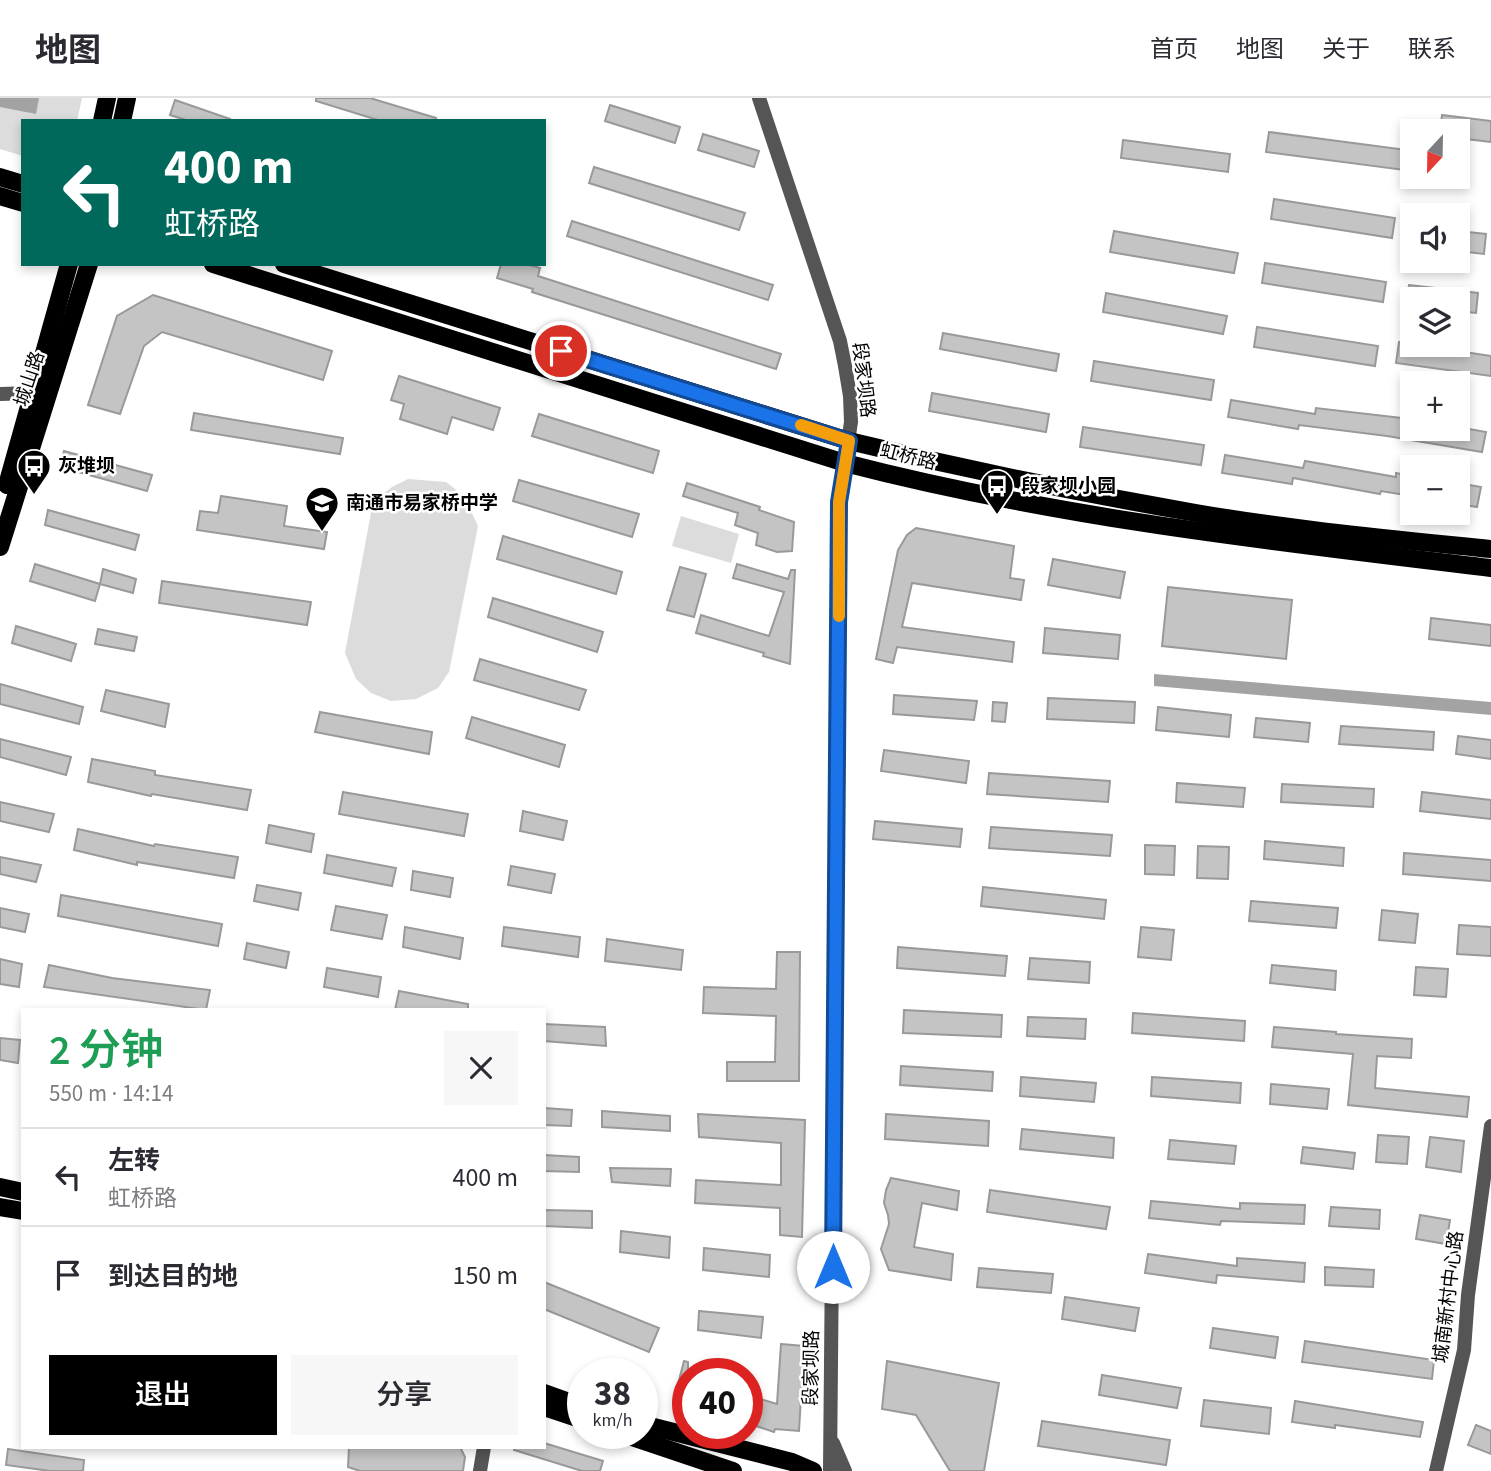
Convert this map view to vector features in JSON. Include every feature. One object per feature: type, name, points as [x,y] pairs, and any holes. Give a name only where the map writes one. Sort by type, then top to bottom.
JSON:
[{"type":"main road","points":[[102,119],[107,98]]},
{"type":"main road","points":[[122,119],[127,98]]},
{"type":"main road","points":[[0,177],[21,183]]},
{"type":"main road","points":[[0,196],[21,203]]},
{"type":"main road","name":"城山路","points":[[40,395],[69,266]]},
{"type":"main road","name":"城山路","points":[[0,512],[11,467],[88,266]]},
{"type":"main road","name":"虹桥路","points":[[219,266],[845,463],[924,483],[1194,532],[1491,568]]},
{"type":"main road","name":"虹桥路","points":[[290,266],[849,441],[1053,487],[1199,514],[1491,549]]},
{"type":"main road","name":"城山路","points":[[0,547],[11,467]]},
{"type":"main road","points":[[0,1187],[21,1192]]},
{"type":"main road","points":[[0,1207],[21,1211]]},
{"type":"main road","points":[[546,1394],[567,1401]]},
{"type":"main road","points":[[546,1408],[567,1415]]},
{"type":"main road","points":[[658,1428],[792,1462],[813,1471]]},
{"type":"main road","points":[[658,1446],[733,1471]]},
{"type":"street","name":"段家坝路","points":[[759,98],[840,341],[850,396],[849,441],[839,502],[830,1471]]},
{"type":"street","points":[[0,394],[40,395]]},
{"type":"street","name":"城南新村中心路","points":[[1436,1471],[1464,1350],[1468,1295],[1491,1126]]},
{"type":"street","name":"段家坝路","points":[[830,1435],[842,1471]]},
{"type":"street","points":[[480,1471],[484,1449]]},
{"type":"shaded area","points":[[0,98],[82,98],[77,119],[21,119],[21,155],[0,149]]},
{"type":"shaded area","points":[[0,98],[39,98],[36,114],[0,107]]},
{"type":"shaded area","points":[[408,479],[446,482],[464,496],[478,526],[449,672],[438,688],[416,699],[391,701],[371,693],[356,679],[345,653],[373,502],[392,487]]},
{"type":"shaded area","points":[[681,516],[739,534],[731,563],[672,546]]},
{"type":"shaded area","points":[[1154,674],[1491,702],[1491,715],[1154,686]]},
{"type":"building","points":[[316,98],[370,98],[436,118],[374,119],[316,101]]},
{"type":"building","points":[[175,100],[230,119],[183,119],[170,115]]},
{"type":"building","points":[[610,105],[680,127],[675,143],[605,121]]},
{"type":"building","points":[[1442,115],[1491,121],[1491,142],[1470,139],[1470,119],[1442,119]]},
{"type":"building","points":[[1269,132],[1400,149],[1400,169],[1266,152]]},
{"type":"building","points":[[703,134],[759,151],[754,167],[698,150]]},
{"type":"building","points":[[1123,140],[1230,154],[1228,172],[1121,158]]},
{"type":"building","points":[[594,167],[745,213],[739,230],[589,183]]},
{"type":"building","points":[[1274,199],[1395,218],[1392,238],[1271,219]]},
{"type":"building","points":[[572,221],[773,285],[768,300],[567,236]]},
{"type":"building","points":[[1114,231],[1238,253],[1234,273],[1110,252]]},
{"type":"building","points":[[1470,232],[1486,234],[1484,254],[1470,252]]},
{"type":"building","points":[[1265,263],[1386,282],[1383,302],[1262,283]]},
{"type":"building","points":[[500,266],[533,266],[540,268],[538,276],[781,354],[776,369],[532,292],[533,289],[497,278]]},
{"type":"building","points":[[1470,292],[1478,293],[1476,313],[1470,312]]},
{"type":"building","points":[[1106,293],[1227,316],[1223,334],[1103,312]]},
{"type":"building","points":[[153,295],[332,351],[323,380],[162,332],[144,346],[120,414],[88,405],[117,316]]},
{"type":"building","points":[[1257,327],[1378,346],[1375,366],[1254,347]]},
{"type":"building","points":[[943,333],[1059,354],[1056,371],[940,349]]},
{"type":"building","points":[[1399,342],[1400,357],[1470,357],[1470,353],[1491,356],[1491,376],[1470,371],[1396,363]]},
{"type":"building","points":[[1094,361],[1214,380],[1211,400],[1091,381]]},
{"type":"building","points":[[399,376],[500,408],[493,430],[452,417],[447,434],[400,419],[404,404],[391,400]]},
{"type":"building","points":[[932,393],[1049,414],[1046,432],[929,411]]},
{"type":"building","points":[[1231,400],[1315,414],[1316,408],[1400,418],[1400,438],[1299,425],[1298,429],[1228,417]]},
{"type":"building","points":[[194,413],[343,438],[340,454],[191,430]]},
{"type":"building","points":[[539,414],[659,451],[653,473],[532,436]]},
{"type":"building","points":[[1083,427],[1204,445],[1201,465],[1080,447]]},
{"type":"building","points":[[1470,429],[1486,432],[1482,452],[1417,441],[1470,441]]},
{"type":"building","points":[[64,451],[152,475],[147,491],[60,467]]},
{"type":"building","points":[[1225,455],[1303,468],[1305,461],[1396,477],[1396,473],[1400,474],[1400,494],[1381,491],[1380,494],[1293,478],[1292,484],[1222,473]]},
{"type":"building","points":[[519,480],[639,514],[632,537],[513,501]]},
{"type":"building","points":[[687,483],[760,507],[759,510],[794,522],[792,551],[777,552],[756,545],[758,533],[735,525],[738,513],[683,496]]},
{"type":"building","points":[[1470,485],[1481,487],[1477,507],[1470,506]]},
{"type":"building","points":[[221,496],[287,506],[284,526],[327,532],[324,549],[197,530],[200,511],[218,513]]},
{"type":"building","points":[[48,510],[139,535],[135,550],[45,525]]},
{"type":"building","points":[[916,528],[1014,546],[1010,578],[1024,580],[1021,600],[912,583],[902,627],[1014,642],[1012,662],[897,647],[893,663],[876,659],[898,550],[907,535]]},
{"type":"building","points":[[503,536],[622,572],[616,594],[497,559]]},
{"type":"building","points":[[1053,559],[1125,572],[1120,598],[1048,585]]},
{"type":"building","points":[[35,564],[100,584],[95,601],[30,581]]},
{"type":"building","points":[[737,564],[788,579],[791,570],[795,570],[790,664],[763,656],[764,653],[696,633],[701,615],[769,636],[784,592],[733,578]]},
{"type":"building","points":[[680,567],[706,574],[694,617],[667,610]]},
{"type":"building","points":[[103,569],[136,579],[133,593],[100,584]]},
{"type":"building","points":[[162,581],[311,602],[307,625],[159,603]]},
{"type":"building","points":[[1168,587],[1292,600],[1286,659],[1162,646]]},
{"type":"building","points":[[493,598],[603,632],[597,652],[488,617]]},
{"type":"building","points":[[1431,618],[1491,625],[1491,646],[1429,639]]},
{"type":"building","points":[[16,626],[76,644],[71,661],[12,643]]},
{"type":"building","points":[[1045,628],[1120,635],[1118,659],[1043,653]]},
{"type":"building","points":[[98,629],[137,637],[134,651],[95,644]]},
{"type":"building","points":[[480,659],[586,690],[579,710],[474,680]]},
{"type":"building","points":[[0,684],[83,707],[79,724],[0,704]]},
{"type":"building","points":[[106,690],[169,704],[165,727],[101,711]]},
{"type":"building","points":[[894,695],[977,701],[974,720],[893,714]]},
{"type":"building","points":[[1048,698],[1135,702],[1134,723],[1047,719]]},
{"type":"building","points":[[993,702],[1007,703],[1005,722],[992,721]]},
{"type":"building","points":[[1158,707],[1231,715],[1229,737],[1156,730]]},
{"type":"building","points":[[320,712],[432,732],[429,754],[315,732]]},
{"type":"building","points":[[472,717],[565,745],[559,767],[466,738]]},
{"type":"building","points":[[1256,718],[1310,723],[1308,742],[1254,737]]},
{"type":"building","points":[[1341,726],[1434,732],[1433,750],[1339,744]]},
{"type":"building","points":[[1458,736],[1491,740],[1491,759],[1456,754]]},
{"type":"building","points":[[0,739],[71,757],[66,775],[0,757]]},
{"type":"building","points":[[884,750],[969,761],[966,783],[881,771]]},
{"type":"building","points":[[92,759],[155,771],[155,775],[251,790],[247,810],[152,794],[151,796],[88,782]]},
{"type":"building","points":[[989,773],[1110,781],[1108,802],[987,794]]},
{"type":"building","points":[[1177,783],[1245,788],[1243,807],[1176,802]]},
{"type":"building","points":[[1282,784],[1374,789],[1373,807],[1281,802]]},
{"type":"building","points":[[343,792],[468,814],[464,836],[339,814]]},
{"type":"building","points":[[1422,792],[1491,800],[1491,819],[1420,811]]},
{"type":"building","points":[[0,802],[54,814],[49,832],[0,821]]},
{"type":"building","points":[[523,811],[567,821],[563,840],[520,831]]},
{"type":"building","points":[[875,821],[962,829],[960,847],[873,839]]},
{"type":"building","points":[[269,825],[314,834],[311,852],[266,843]]},
{"type":"building","points":[[991,827],[1112,835],[1110,856],[989,848]]},
{"type":"building","points":[[78,829],[154,846],[155,844],[238,857],[234,878],[137,862],[137,865],[74,850]]},
{"type":"building","points":[[1265,841],[1344,848],[1343,866],[1264,859]]},
{"type":"building","points":[[1145,845],[1175,846],[1174,875],[1145,874]]},
{"type":"building","points":[[1198,846],[1229,847],[1228,879],[1197,878]]},
{"type":"building","points":[[1404,853],[1491,860],[1491,881],[1403,874]]},
{"type":"building","points":[[327,855],[396,868],[392,886],[324,873]]},
{"type":"building","points":[[0,857],[41,865],[36,882],[0,874]]},
{"type":"building","points":[[511,866],[555,874],[551,893],[508,885]]},
{"type":"building","points":[[413,871],[453,878],[450,897],[411,890]]},
{"type":"building","points":[[257,885],[301,893],[298,910],[254,901]]},
{"type":"building","points":[[983,887],[1106,900],[1104,919],[981,906]]},
{"type":"building","points":[[61,895],[222,924],[218,946],[58,916]]},
{"type":"building","points":[[1251,901],[1338,908],[1336,928],[1249,921]]},
{"type":"building","points":[[336,906],[387,915],[382,939],[331,930]]},
{"type":"building","points":[[0,908],[29,914],[25,932],[0,927]]},
{"type":"building","points":[[1382,910],[1418,914],[1415,943],[1379,940]]},
{"type":"building","points":[[1459,925],[1491,927],[1491,956],[1457,954]]},
{"type":"building","points":[[405,927],[463,938],[460,959],[403,947]]},
{"type":"building","points":[[504,927],[580,937],[578,957],[502,946]]},
{"type":"building","points":[[1141,927],[1174,930],[1171,960],[1138,957]]},
{"type":"building","points":[[607,939],[683,950],[681,970],[605,961]]},
{"type":"building","points":[[247,943],[289,952],[286,968],[244,959]]},
{"type":"building","points":[[898,947],[1007,956],[1005,976],[897,968]]},
{"type":"building","points":[[777,952],[800,952],[799,1081],[727,1081],[727,1062],[775,1062],[776,1016],[703,1013],[704,987],[776,989]]},
{"type":"building","points":[[1030,958],[1090,962],[1089,983],[1028,979]]},
{"type":"building","points":[[0,959],[22,964],[19,987],[0,984]]},
{"type":"building","points":[[49,965],[112,978],[210,990],[206,1008],[192,1008],[44,987]]},
{"type":"building","points":[[1272,965],[1336,971],[1335,990],[1270,983]]},
{"type":"building","points":[[1416,967],[1448,969],[1446,997],[1414,995]]},
{"type":"building","points":[[327,968],[381,977],[378,997],[324,987]]},
{"type":"building","points":[[399,991],[468,1004],[468,1008],[395,1008]]},
{"type":"building","points":[[904,1010],[1002,1015],[1001,1037],[903,1033]]},
{"type":"building","points":[[1133,1013],[1245,1021],[1244,1041],[1132,1033]]},
{"type":"building","points":[[1028,1017],[1086,1019],[1085,1039],[1027,1036]]},
{"type":"building","points":[[546,1024],[605,1027],[606,1046],[546,1041]]},
{"type":"building","points":[[1274,1027],[1412,1039],[1411,1058],[1377,1056],[1375,1088],[1469,1097],[1467,1117],[1348,1105],[1353,1054],[1272,1047]]},
{"type":"building","points":[[0,1038],[20,1040],[18,1063],[0,1060]]},
{"type":"building","points":[[901,1066],[993,1072],[992,1091],[900,1085]]},
{"type":"building","points":[[1021,1077],[1096,1083],[1094,1102],[1020,1096]]},
{"type":"building","points":[[1152,1077],[1241,1083],[1240,1103],[1151,1096]]},
{"type":"building","points":[[1271,1084],[1329,1089],[1327,1109],[1270,1104]]},
{"type":"building","points":[[546,1108],[572,1110],[571,1126],[546,1125]]},
{"type":"building","points":[[602,1111],[670,1116],[670,1131],[602,1127]]},
{"type":"building","points":[[698,1114],[805,1120],[802,1237],[780,1235],[780,1208],[695,1203],[696,1180],[781,1185],[781,1143],[699,1137]]},
{"type":"building","points":[[886,1114],[989,1121],[988,1146],[885,1139]]},
{"type":"building","points":[[1022,1129],[1114,1138],[1113,1158],[1020,1149]]},
{"type":"building","points":[[1378,1135],[1409,1137],[1407,1164],[1376,1162]]},
{"type":"building","points":[[1430,1137],[1464,1141],[1461,1172],[1426,1167]]},
{"type":"building","points":[[1170,1140],[1236,1146],[1234,1164],[1168,1159]]},
{"type":"building","points":[[1303,1147],[1355,1153],[1353,1169],[1301,1163]]},
{"type":"building","points":[[546,1155],[579,1157],[579,1172],[546,1171]]},
{"type":"building","points":[[610,1168],[671,1169],[670,1186],[612,1182]]},
{"type":"building","points":[[891,1178],[959,1191],[957,1210],[922,1203],[914,1247],[953,1254],[951,1280],[889,1270],[881,1249],[889,1224],[884,1203]]},
{"type":"building","points":[[990,1190],[1110,1207],[1106,1229],[987,1212]]},
{"type":"building","points":[[1151,1201],[1240,1209],[1240,1203],[1305,1205],[1304,1224],[1221,1221],[1220,1225],[1149,1218]]},
{"type":"building","points":[[1331,1207],[1380,1210],[1379,1229],[1329,1226]]},
{"type":"building","points":[[546,1210],[592,1211],[592,1228],[546,1226]]},
{"type":"building","points":[[1420,1215],[1450,1220],[1446,1244],[1416,1239]]},
{"type":"building","points":[[621,1231],[670,1237],[669,1258],[620,1252]]},
{"type":"building","points":[[704,1248],[770,1255],[769,1277],[703,1270]]},
{"type":"building","points":[[1148,1254],[1237,1266],[1237,1258],[1305,1263],[1304,1282],[1217,1275],[1216,1283],[1145,1273]]},
{"type":"building","points":[[1325,1267],[1374,1270],[1373,1287],[1325,1285]]},
{"type":"building","points":[[979,1268],[1053,1274],[1051,1293],[977,1287]]},
{"type":"building","points":[[546,1283],[659,1328],[649,1352],[546,1310]]},
{"type":"building","points":[[1065,1297],[1139,1308],[1135,1331],[1062,1319]]},
{"type":"building","points":[[699,1311],[763,1317],[761,1338],[698,1330]]},
{"type":"building","points":[[1213,1328],[1278,1337],[1275,1358],[1210,1348]]},
{"type":"building","points":[[1305,1341],[1434,1360],[1432,1379],[1302,1362]]},
{"type":"building","points":[[781,1344],[804,1346],[799,1431],[775,1429],[774,1432],[763,1428],[763,1400],[777,1404]]},
{"type":"building","points":[[887,1361],[999,1383],[984,1471],[950,1471],[916,1415],[882,1409]]},
{"type":"building","points":[[1102,1375],[1181,1388],[1177,1408],[1099,1395]]},
{"type":"building","points":[[1204,1400],[1271,1408],[1269,1434],[1201,1426]]},
{"type":"building","points":[[1295,1401],[1423,1422],[1420,1437],[1292,1422]]},
{"type":"building","points":[[1042,1421],[1170,1440],[1166,1465],[1038,1446]]},
{"type":"building","points":[[1476,1425],[1491,1431],[1491,1454],[1468,1445]]},
{"type":"building","points":[[546,1444],[603,1461],[600,1471],[582,1471],[514,1450],[546,1449]]},
{"type":"building","points":[[8,1449],[84,1460],[83,1471],[50,1471],[6,1465]]},
{"type":"building","points":[[349,1449],[461,1449],[465,1457],[463,1471],[360,1471],[348,1467]]},
{"type":"slow traffic","points":[[801,425],[849,441],[839,502],[839,616]]},
{"type":"place","name":"灰堆坝","points":[[34,496]]},
{"type":"place","name":"段家坝小园","points":[[997,516]]},
{"type":"place","name":"南通市易家桥中学","points":[[322,533]]},
{"type":"route","points":[[561,351],[849,441],[839,502],[833,1267]]}]
